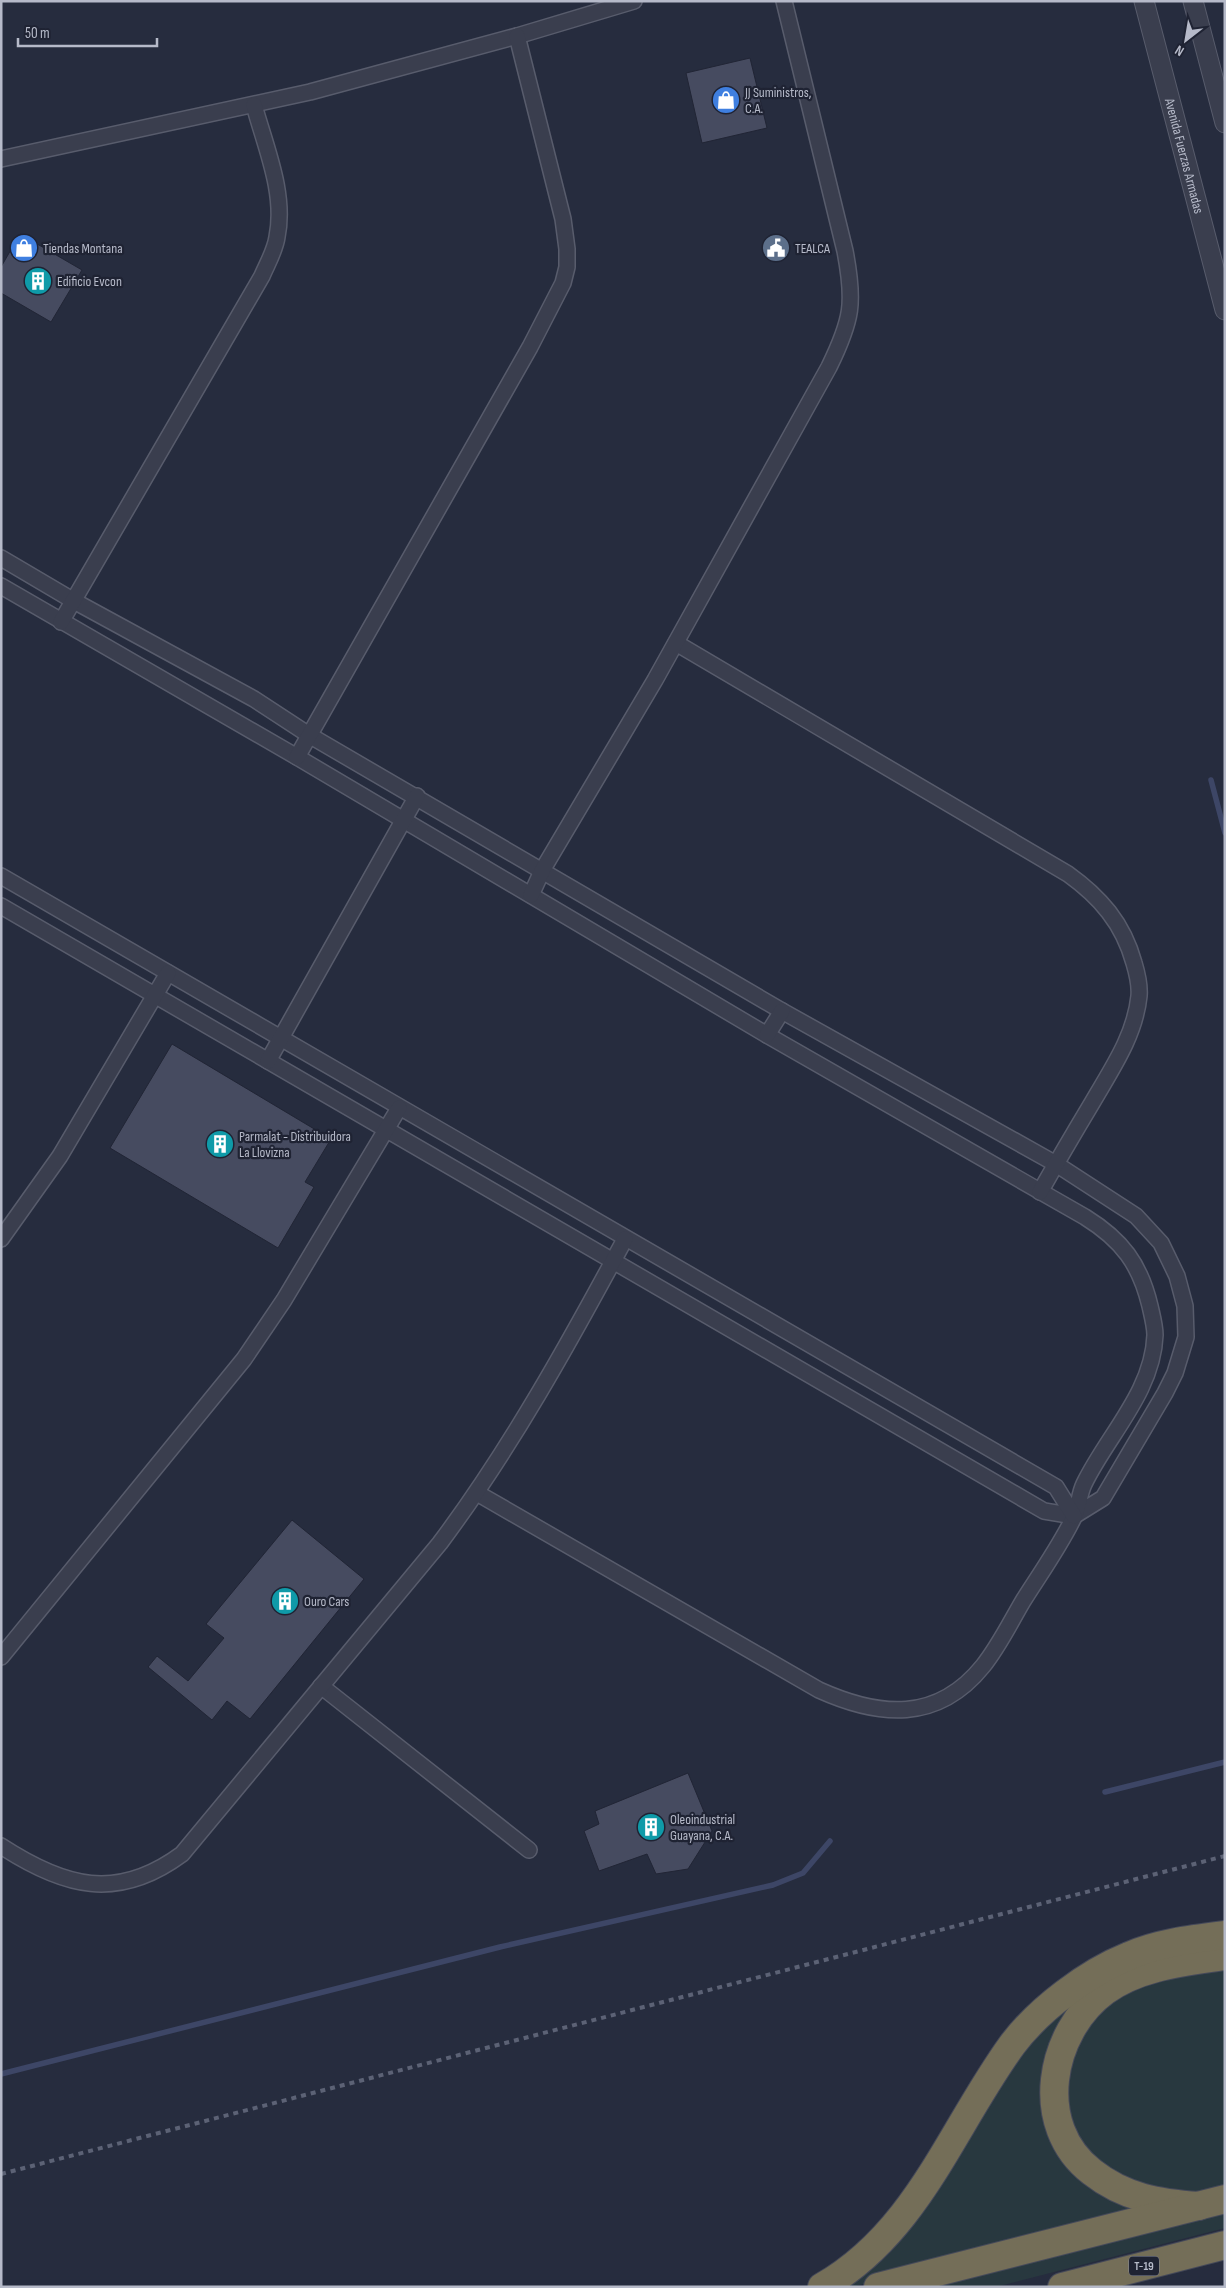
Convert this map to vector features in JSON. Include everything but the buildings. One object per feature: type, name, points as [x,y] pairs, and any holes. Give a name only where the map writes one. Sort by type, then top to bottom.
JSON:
[{"type":"highway","points":[[822,2287],[850,2268],[899,2222],[927,2184],[1013,2044],[1037,2017],[1094,1974],[1129,1955],[1168,1945],[1225,1935]]},
{"type":"highway","points":[[1212,2202],[1151,2200],[1128,2193],[1092,2172],[1077,2158],[1067,2141],[1054,2102],[1053,2084],[1064,2043],[1075,2024],[1105,1991],[1138,1973],[1180,1963],[1225,1956]]},
{"type":"highway","points":[[878,2287],[1212,2202]]},
{"type":"highway","name":"T-19","points":[[1062,2287],[1225,2244]]},
{"type":"street","points":[[1,159],[310,92],[516,36],[634,1]]},
{"type":"street","points":[[531,895],[543,869],[676,643],[829,367],[849,322],[852,283],[846,252],[784,1]]},
{"type":"street","name":"Avenida Fuerzas Armadas","points":[[1144,1],[1225,310]]},
{"type":"street","points":[[1193,1],[1225,123]]},
{"type":"street","points":[[297,757],[530,347],[563,283],[567,267],[564,219],[516,36]]},
{"type":"street","points":[[61,622],[262,276],[272,254],[277,238],[279,198],[254,105]]},
{"type":"street","points":[[1,558],[74,601],[254,699],[309,734],[543,869],[782,1011],[1056,1164],[1136,1216],[1161,1243],[1182,1291],[1186,1323],[1181,1353],[1166,1393],[1103,1498],[1074,1516],[1044,1511],[1,906]]},
{"type":"street","points":[[1,586],[297,757],[767,1035],[1102,1228],[1116,1240],[1139,1270],[1148,1298],[1155,1334],[1153,1351],[1144,1381],[1083,1485],[1074,1516],[983,1666],[953,1692],[926,1705],[900,1711],[859,1706],[819,1690],[477,1493]]},
{"type":"street","points":[[676,643],[1068,874],[1087,887],[1113,915],[1133,957],[1138,976],[1139,994],[1136,1013],[1120,1053],[1040,1192]]},
{"type":"street","points":[[268,1061],[417,796]]},
{"type":"street","points":[[1,876],[1056,1487],[1074,1516]]},
{"type":"street","points":[[1,1239],[60,1156],[168,972]]},
{"type":"street","points":[[767,1035],[782,1011]]},
{"type":"street","points":[[1,1657],[244,1358],[284,1300],[399,1108]]},
{"type":"street","points":[[1,1846],[47,1873],[72,1881],[99,1884],[124,1881],[165,1866],[182,1854],[200,1836],[440,1543],[477,1493],[509,1444],[625,1239]]},
{"type":"street","points":[[1144,1381],[1166,1393]]},
{"type":"street","points":[[321,1686],[528,1850]]},
{"type":"shaded area","points":[[1225,1965],[1225,2190],[1160,2194],[1110,2174],[1074,2137],[1062,2085],[1082,2029],[1124,1989]]},
{"type":"shaded area","points":[[1082,2000],[1050,2126],[1155,2209],[852,2287],[840,2287],[1006,2072],[1060,2010]]},
{"type":"shaded area","points":[[1225,2208],[1225,2228],[996,2287],[912,2287]]},
{"type":"waterway","points":[[1211,780],[1225,833]]},
{"type":"waterway","points":[[1105,1792],[1225,1762]]},
{"type":"waterway","points":[[1,2074],[500,1947],[773,1885],[803,1873],[830,1841]]},
{"type":"railway","points":[[1,2174],[1225,1856]]},
{"type":"place","name":"JJ Suministros, C.A.","points":[[726,100]]},
{"type":"place","name":"Tiendas Montana","points":[[24,248]]},
{"type":"place","name":"TEALCA","points":[[776,248]]},
{"type":"place","name":"Edificio Evcon","points":[[38,281]]},
{"type":"place","name":"Parmalat - Distribuidora La Llovizna","points":[[220,1144]]},
{"type":"place","name":"Ouro Cars","points":[[285,1601]]},
{"type":"place","name":"Oleoindustrial Guayana, C.A.","points":[[651,1827]]}]
